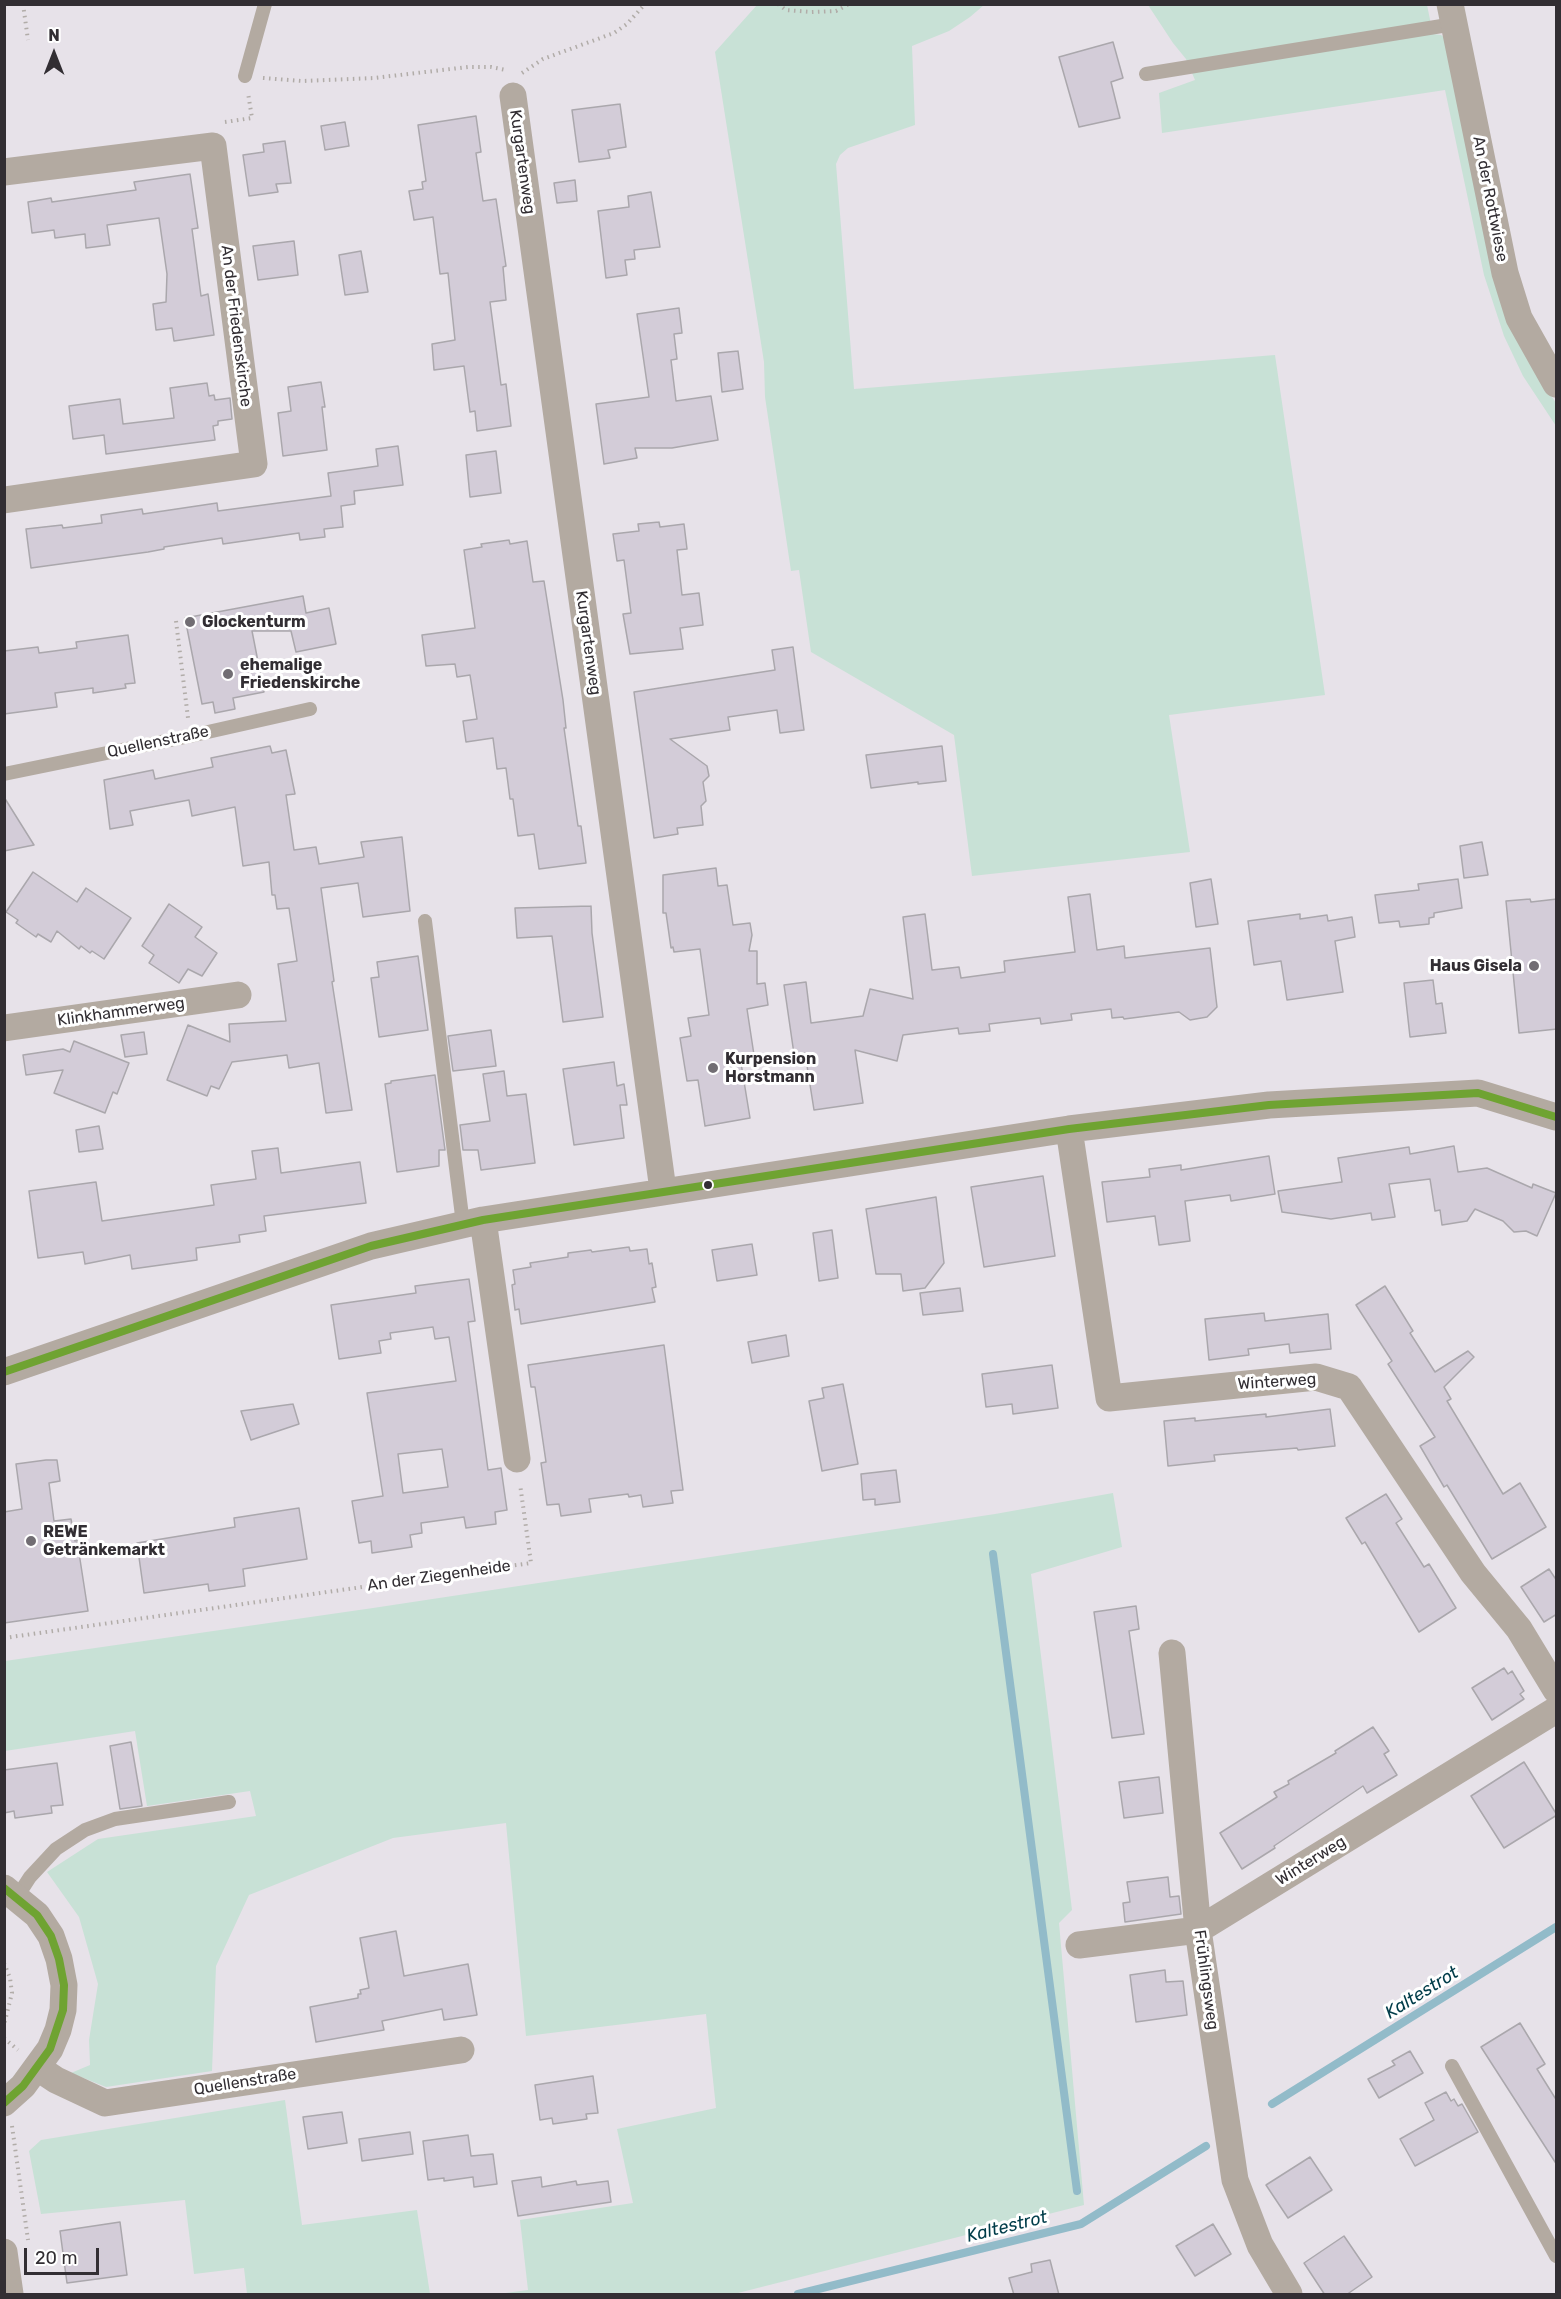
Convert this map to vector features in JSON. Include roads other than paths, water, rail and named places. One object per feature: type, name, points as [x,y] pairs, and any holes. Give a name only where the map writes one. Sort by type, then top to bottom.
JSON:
[{"type":"street","name":"An der Rottwiese","points":[[1452,14],[1505,273],[1519,318],[1557,384]]},
{"type":"street","name":"Kurgartenweg","points":[[513,96],[663,1190]]},
{"type":"street","name":"An der Friedenskirche","points":[[4,172],[213,146],[254,464],[4,501]]},
{"type":"street","name":"Klinkhammerweg","points":[[4,1028],[237,995]]},
{"type":"street","points":[[4,1372],[371,1246],[473,1222],[663,1190],[1069,1129],[1269,1106],[1478,1093],[1557,1117]]},
{"type":"street","name":"Winterweg","points":[[1069,1129],[1109,1398],[1316,1377],[1349,1388],[1473,1573],[1519,1629],[1557,1690]]},
{"type":"street","points":[[473,1222],[516,1459]]},
{"type":"street","name":"Frühlingsweg","points":[[1172,1653],[1198,1930],[1234,2180],[1260,2245],[1289,2295]]},
{"type":"street","name":"Winterweg","points":[[1079,1945],[1198,1930],[1557,1710]]},
{"type":"street","points":[[4,2103],[38,2068],[50,2049],[63,2010],[64,1985],[59,1959],[51,1936],[38,1915],[11,1893]]},
{"type":"street","name":"Quellenstraße","points":[[38,2068],[56,2080],[105,2103],[461,2050]]},
{"type":"street","points":[[4,2252],[10,2295]]},
{"type":"lane","points":[[245,76],[265,4]]},
{"type":"lane","points":[[1146,74],[1452,14]]},
{"type":"lane","name":"Quellenstraße","points":[[4,774],[190,736],[310,708]]},
{"type":"lane","points":[[425,921],[473,1222]]},
{"type":"lane","points":[[11,1893],[30,1877],[56,1849],[85,1830],[115,1819],[229,1802]]},
{"type":"lane","points":[[1452,2066],[1557,2256]]},
{"type":"waterway","points":[[993,1554],[1077,2191]]},
{"type":"waterway","name":"Kaltestrot","points":[[1272,2104],[1556,1927]]},
{"type":"waterway","name":"Kaltestrot","points":[[798,2294],[1081,2224],[1206,2146]]},
{"type":"place","name":"Glockenturm","points":[[190,622]]},
{"type":"place","name":"ehemalige Friedenskirche","points":[[228,674]]},
{"type":"place","name":"Haus Gisela","points":[[1534,966]]},
{"type":"place","name":"Kurpension Horstmann","points":[[713,1068]]},
{"type":"place","name":"REWE Getränkemarkt","points":[[31,1541]]}]
